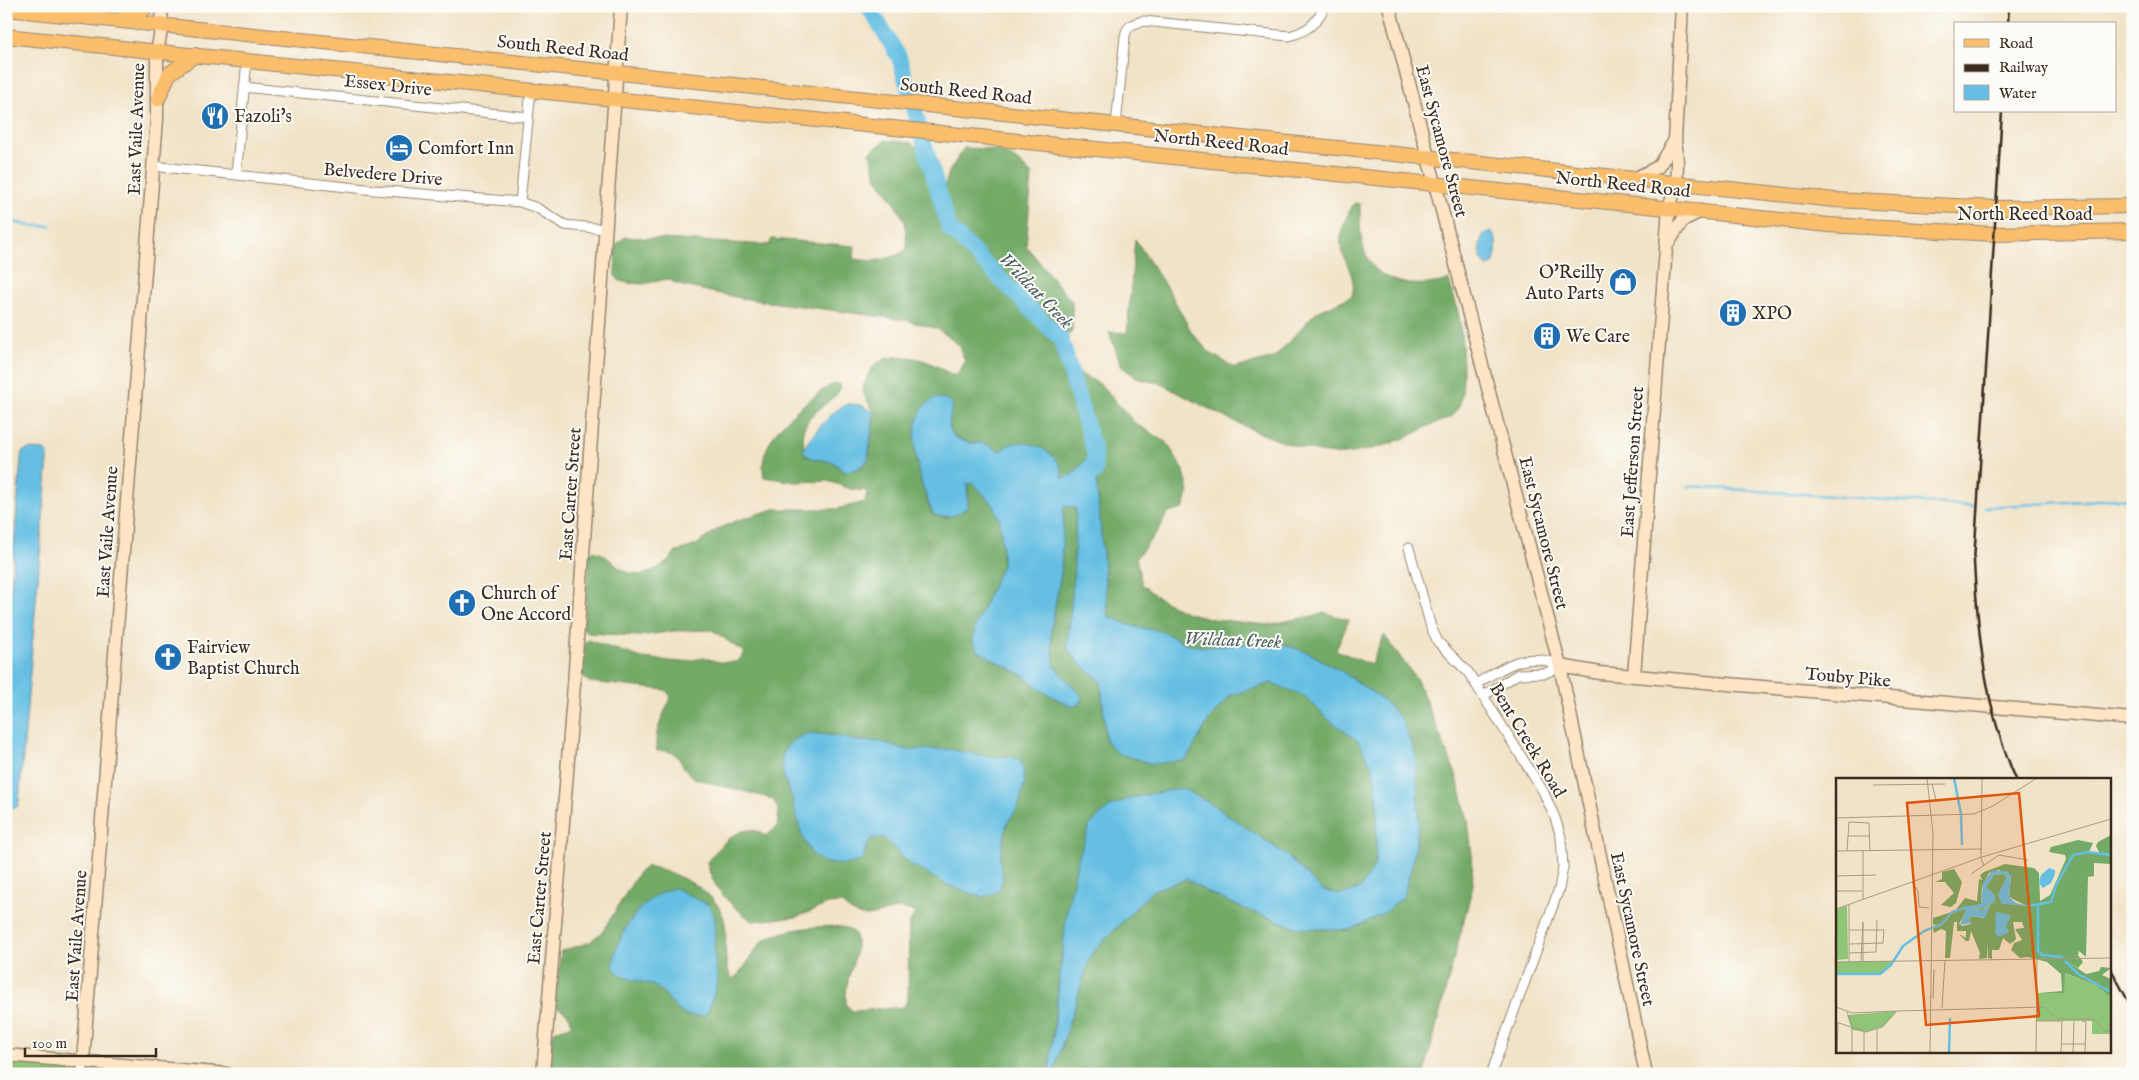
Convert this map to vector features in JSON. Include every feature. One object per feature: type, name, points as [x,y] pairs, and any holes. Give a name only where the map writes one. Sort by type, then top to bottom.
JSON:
[{"type":"main road","points":[[109,20],[140,13],[148,6]]},
{"type":"main road","name":"South Reed Road","points":[[6,9],[1116,125]]},
{"type":"main road","points":[[6,36],[614,98]]},
{"type":"main road","points":[[158,99],[169,74],[195,55]]},
{"type":"main road","name":"North Reed Road","points":[[614,98],[1829,225],[1915,231],[2041,234],[2133,231]]},
{"type":"main road","name":"North Reed Road","points":[[1116,125],[1835,200],[2041,208],[2133,206]]},
{"type":"street","name":"East Vaile Avenue","points":[[83,1068],[158,99],[157,51],[162,26],[161,6]]},
{"type":"street","name":"East Carter Street","points":[[543,1074],[574,684],[621,6]]},
{"type":"street","points":[[1116,125],[1126,30],[1133,23],[1144,21],[1289,36],[1305,32],[1312,27],[1325,6]]},
{"type":"street","name":"East Sycamore Street","points":[[1389,6],[1560,666],[1646,1074]]},
{"type":"street","name":"East Jefferson Street","points":[[1634,676],[1665,250],[1669,208],[1677,183],[1679,160],[1675,140],[1682,6]]},
{"type":"street","points":[[236,175],[247,60]]},
{"type":"street","name":"Essex Drive","points":[[244,87],[528,117]]},
{"type":"street","points":[[520,202],[531,89]]},
{"type":"street","name":"East Jefferson Street","points":[[1634,179],[1658,167],[1675,140]]},
{"type":"street","name":"Belvedere Drive","points":[[153,166],[520,202],[536,208],[565,225],[605,229]]},
{"type":"street","name":"East Jefferson Street","points":[[1665,250],[1677,226],[1683,220],[1701,211]]},
{"type":"street","name":"Bent Creek Road","points":[[1409,548],[1431,627],[1438,642],[1468,672],[1476,684],[1543,791],[1561,838],[1563,867],[1559,890],[1491,1074]]},
{"type":"street","name":"Touby Pike","points":[[1476,684],[1512,662],[1543,660],[1560,666],[1634,676],[2133,719]]},
{"type":"street","name":"Touby Pike","points":[[1483,696],[1518,674],[1546,673],[1560,666]]},
{"type":"street","points":[[6,1055],[83,1068],[227,1074]]},
{"type":"green space","points":[[886,140],[911,143],[927,154],[941,200],[949,172],[964,148],[1002,152],[1016,160],[1032,175],[1026,246],[1072,302],[1072,332],[1061,339],[1070,369],[1100,384],[1135,423],[1167,443],[1184,471],[1189,492],[1183,509],[1167,513],[1160,528],[1136,558],[1142,585],[1159,598],[1185,612],[1213,619],[1267,625],[1326,613],[1349,620],[1336,650],[1371,665],[1384,635],[1417,680],[1456,774],[1468,820],[1473,885],[1424,1074],[1053,1074],[1091,954],[1153,890],[1187,879],[1209,893],[1242,908],[1298,928],[1349,930],[1403,897],[1412,865],[1419,823],[1383,700],[1341,671],[1309,653],[1239,646],[1208,647],[1190,645],[1160,631],[1132,626],[1108,616],[1094,452],[1074,473],[1063,479],[982,443],[961,440],[956,437],[949,430],[948,425],[953,405],[917,421],[917,458],[924,492],[933,515],[948,518],[969,492],[967,483],[973,483],[994,506],[1000,521],[1002,565],[984,606],[978,651],[1024,676],[1060,702],[1081,696],[1055,667],[1051,629],[1061,573],[1064,506],[1076,508],[1073,586],[1067,648],[1079,663],[1101,681],[1106,741],[1186,760],[1209,720],[1231,695],[1272,682],[1306,697],[1328,719],[1358,741],[1373,768],[1378,804],[1375,864],[1361,888],[1341,895],[1322,890],[1285,854],[1218,808],[1090,825],[1073,886],[1067,917],[1049,1074],[548,1074],[554,1031],[571,1026],[569,1016],[555,1005],[561,951],[590,942],[603,931],[639,872],[648,866],[670,873],[693,884],[713,899],[720,908],[725,927],[726,963],[732,979],[741,971],[763,941],[770,937],[803,928],[838,927],[846,928],[853,932],[856,942],[855,955],[847,985],[846,1005],[853,1011],[904,1007],[908,998],[909,925],[915,913],[909,910],[897,909],[862,916],[852,912],[841,903],[828,904],[797,917],[752,921],[724,896],[713,880],[707,862],[719,848],[740,832],[748,830],[757,831],[766,836],[777,827],[779,811],[773,799],[696,779],[690,775],[680,760],[672,753],[657,751],[656,738],[671,697],[666,690],[589,682],[581,675],[584,644],[588,640],[642,658],[680,662],[705,658],[719,662],[737,662],[745,653],[712,630],[675,631],[640,636],[588,633],[583,630],[590,553],[592,551],[603,554],[629,573],[643,575],[662,566],[676,552],[696,545],[718,529],[738,520],[774,509],[836,509],[865,502],[867,491],[851,489],[828,481],[795,482],[764,477],[763,464],[771,440],[799,409],[826,388],[831,385],[840,384],[841,388],[836,395],[810,417],[803,430],[804,454],[811,458],[833,462],[845,472],[859,468],[866,464],[869,455],[874,413],[862,390],[869,373],[875,365],[889,358],[913,358],[928,362],[956,376],[965,362],[960,346],[938,329],[906,320],[740,298],[683,286],[667,279],[643,284],[620,281],[615,276],[616,245],[625,237],[769,245],[772,239],[855,246],[854,259],[875,260],[893,256],[907,250],[905,222],[893,200],[876,177],[870,152]]},
{"type":"green space","points":[[1354,203],[1360,204],[1360,230],[1364,251],[1374,267],[1382,274],[1392,280],[1403,283],[1426,284],[1449,280],[1459,317],[1463,365],[1460,403],[1457,410],[1450,417],[1403,439],[1367,450],[1344,454],[1314,451],[1292,445],[1245,426],[1159,383],[1139,379],[1122,367],[1109,332],[1127,333],[1135,239],[1172,296],[1192,333],[1210,353],[1235,368],[1274,358],[1315,313],[1352,296],[1352,276],[1342,251],[1341,234]]},
{"type":"green space","points":[[6,1055],[213,1074],[6,1074]]},
{"type":"water","points":[[1491,231],[1496,242],[1496,256],[1493,264],[1487,266],[1482,259],[1480,247],[1484,234]]},
{"type":"water","points":[[936,398],[947,399],[953,405],[949,425],[950,430],[952,434],[962,441],[983,443],[1001,451],[1008,445],[1015,443],[1033,445],[1050,454],[1056,460],[1061,467],[1063,479],[1074,473],[1094,451],[1108,616],[1132,626],[1160,631],[1190,645],[1208,647],[1274,641],[1309,653],[1341,671],[1383,700],[1402,720],[1416,756],[1419,823],[1412,865],[1403,897],[1381,915],[1349,930],[1298,928],[1242,908],[1209,893],[1187,879],[1153,890],[1091,954],[1053,1074],[1049,1074],[1067,910],[1078,859],[1090,825],[1108,808],[1130,798],[1182,788],[1218,808],[1285,854],[1322,890],[1341,895],[1361,888],[1375,864],[1378,804],[1373,768],[1358,741],[1328,719],[1306,697],[1272,683],[1231,695],[1209,720],[1186,760],[1152,764],[1117,753],[1106,741],[1101,681],[1079,663],[1067,648],[1073,586],[1076,508],[1064,506],[1061,573],[1051,629],[1055,667],[1082,696],[1081,703],[1073,707],[1042,691],[1024,676],[978,651],[973,641],[975,626],[1002,565],[1000,521],[994,506],[973,483],[967,484],[968,506],[964,510],[952,516],[934,515],[918,470],[915,434],[918,419],[924,406]]},
{"type":"water","points":[[848,404],[861,405],[874,413],[868,460],[859,468],[845,472],[833,462],[811,458],[803,451],[822,424],[836,411]]},
{"type":"water","points":[[29,449],[44,450],[48,453],[48,460],[19,802],[17,807],[6,809],[6,650],[21,458],[22,452]]},
{"type":"water","points":[[809,733],[837,736],[856,741],[883,742],[906,750],[949,749],[992,757],[1009,756],[1019,759],[1022,764],[1025,782],[1018,808],[1007,823],[1000,858],[1003,880],[998,892],[982,897],[947,885],[911,865],[884,838],[872,838],[867,845],[863,859],[853,863],[834,864],[823,862],[815,856],[808,849],[800,829],[782,766],[783,754],[787,746],[797,738]]},
{"type":"water","points":[[675,888],[709,905],[715,918],[714,954],[718,982],[709,1009],[705,1015],[694,1016],[680,1012],[661,990],[627,978],[613,967],[619,942],[633,918],[652,899],[663,892]]},
{"type":"waterway","name":"Wildcat Creek","points":[[868,6],[899,57],[949,228],[1061,339],[1094,451],[1095,472]]},
{"type":"waterway","points":[[6,220],[30,226],[51,226]]},
{"type":"waterway","points":[[1688,486],[1973,506]]},
{"type":"waterway","points":[[1985,507],[2133,498]]},
{"type":"railway","points":[[2008,22],[2009,6]]},
{"type":"railway","points":[[2002,112],[1974,562],[1981,645],[1990,700],[2005,753],[2016,778]]},
{"type":"railway","points":[[2112,971],[2133,1010]]},
{"type":"place","name":"Fazoli's","points":[[215,116]]},
{"type":"place","name":"Comfort Inn","points":[[399,148]]},
{"type":"place","name":"O'Reilly Auto Parts","points":[[1623,282]]},
{"type":"place","name":"XPO","points":[[1733,313]]},
{"type":"place","name":"We Care","points":[[1547,336]]},
{"type":"place","name":"Church of One Accord","points":[[462,603]]},
{"type":"place","name":"Fairview Baptist Church","points":[[168,657]]}]
